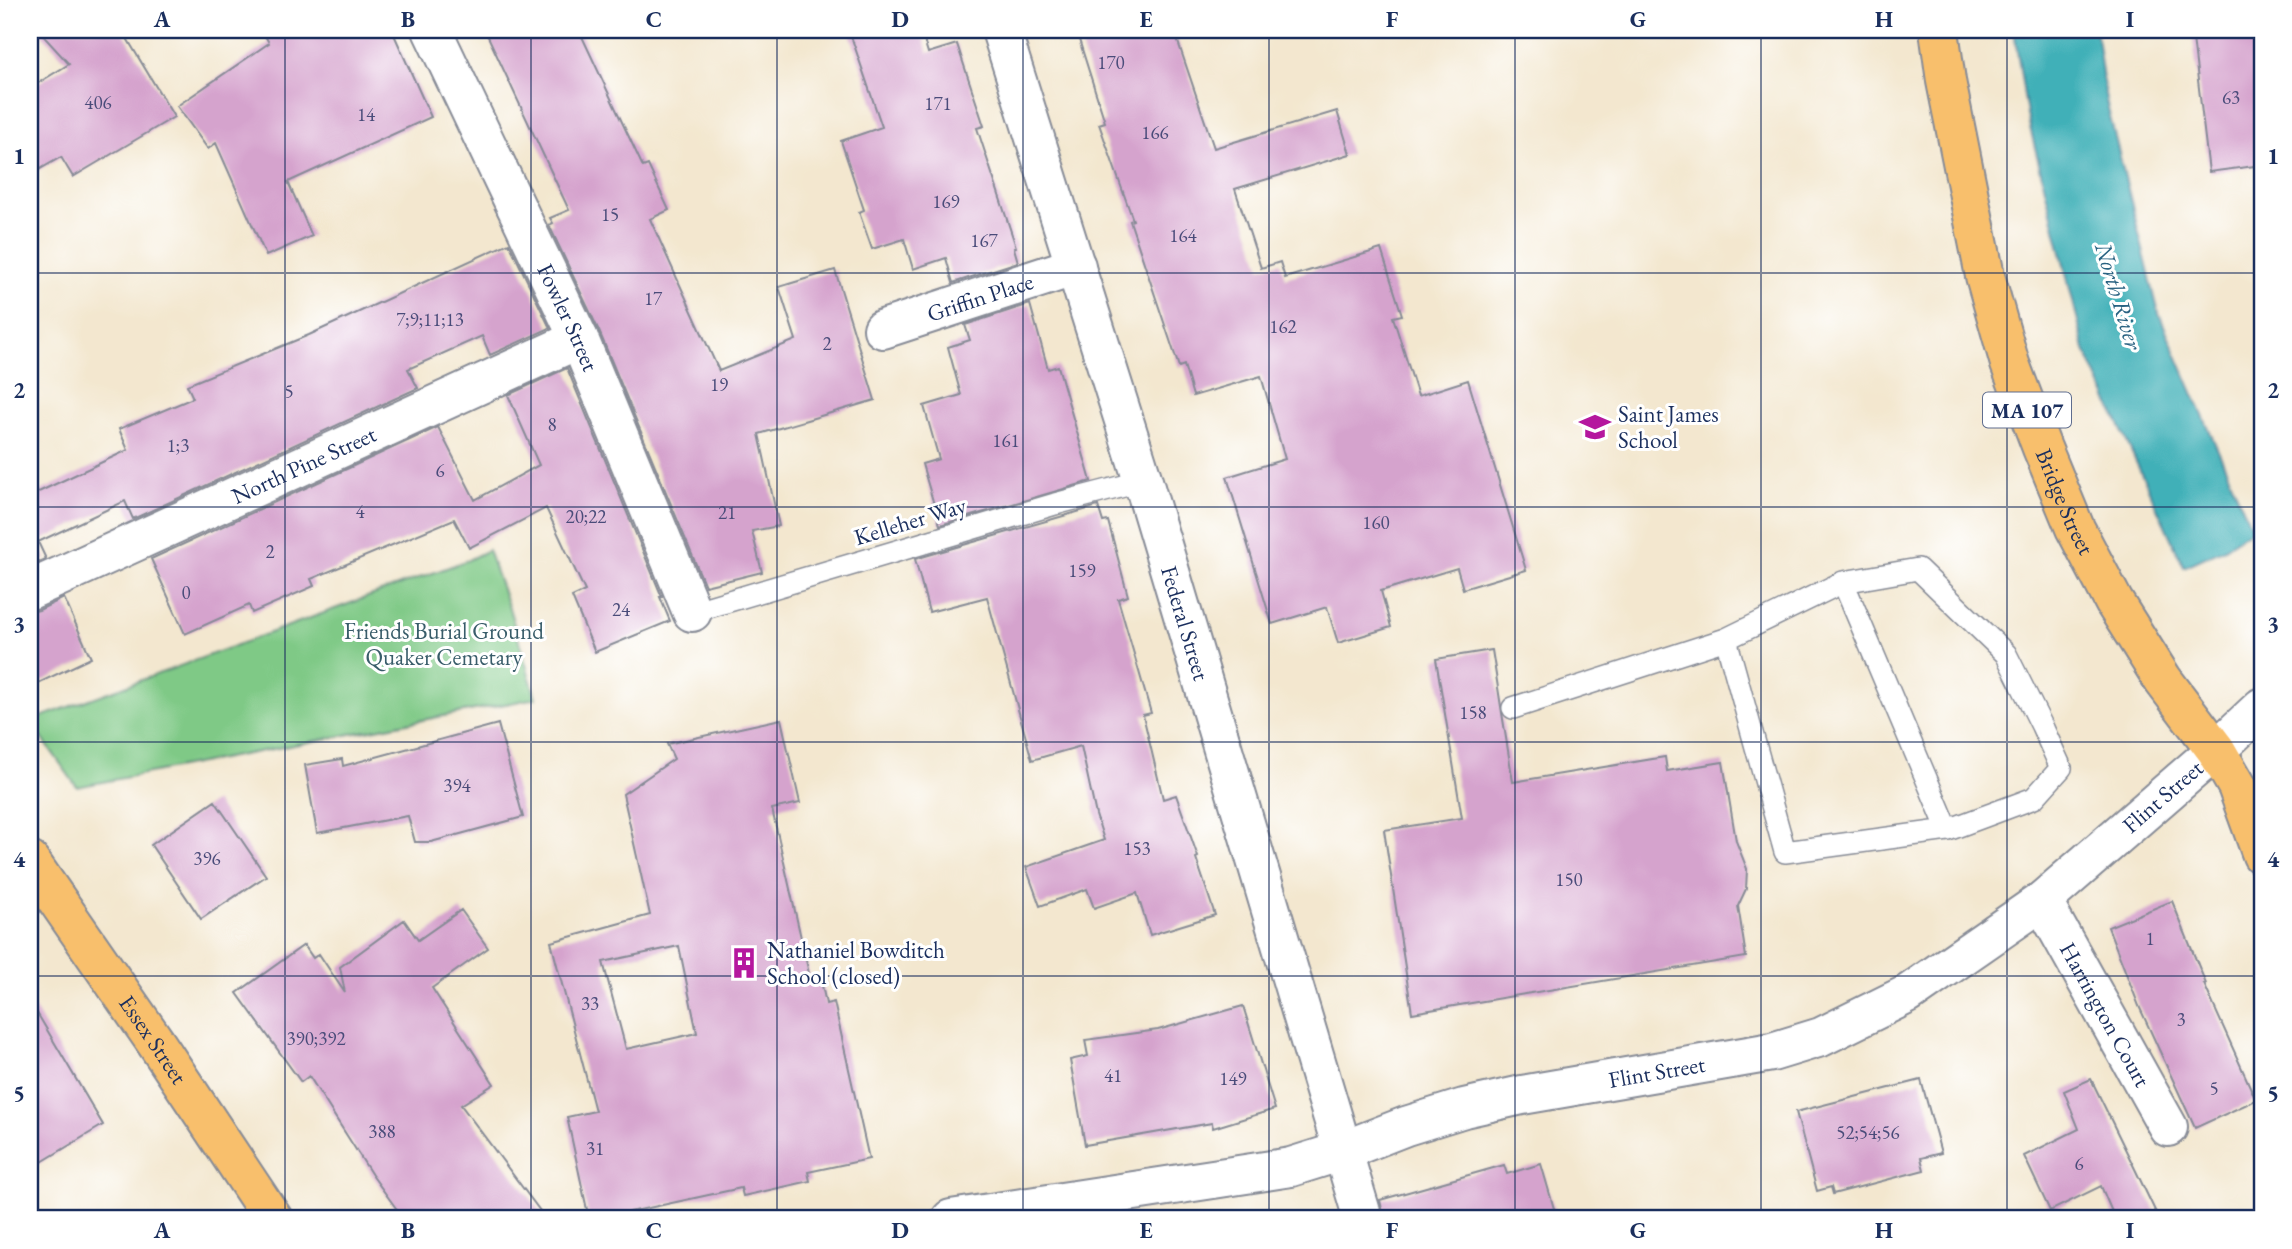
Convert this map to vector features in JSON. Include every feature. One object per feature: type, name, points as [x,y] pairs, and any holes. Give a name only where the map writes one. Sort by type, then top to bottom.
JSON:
[{"type":"main road","name":"Bridge Street","points":[[1939,30],[1946,82],[1985,276],[2014,376],[2075,528],[2114,602],[2163,680],[2216,750],[2237,786],[2262,855]]},
{"type":"main road","name":"Essex Street","points":[[30,861],[273,1219]]},
{"type":"street","name":"Fowler Street","points":[[432,30],[579,339],[692,612]]},
{"type":"street","name":"Federal Street","points":[[1001,30],[1143,481],[1363,1219]]},
{"type":"street","name":"Griffin Place","points":[[883,329],[1076,265]]},
{"type":"street","name":"North Pine Street","points":[[30,590],[579,339]]},
{"type":"street","name":"Flint Street","points":[[951,1219],[1291,1167],[1464,1108],[1522,1095],[1772,1052],[1821,1037],[1908,994],[2042,901],[2262,707]]},
{"type":"street","name":"Harrington Court","points":[[2042,901],[2168,1127]]},
{"type":"lane","name":"Kelleher Way","points":[[692,612],[1055,504],[1143,481]]},
{"type":"lane","points":[[1513,708],[1726,639],[1843,582],[1917,569],[2006,654],[2060,768],[2034,798],[1948,830],[1785,852],[1726,639]]},
{"type":"lane","points":[[1843,582],[1948,830]]},
{"type":"green space","name":"Friends Burial Ground Quaker Cemetary","points":[[488,550],[510,611],[536,698],[77,787],[30,721],[468,560]]},
{"type":"water","name":"North River","points":[[2014,30],[2096,30],[2106,101],[2159,314],[2252,529],[2223,549],[2184,567],[2085,350],[2027,115]]},
{"type":"building","points":[[38,30],[122,30],[174,117],[73,177],[61,157],[30,175],[30,88],[69,64]]},
{"type":"building","points":[[262,30],[392,30],[431,117],[288,182],[312,236],[266,256],[216,143],[208,149],[177,106],[269,43]]},
{"type":"building","points":[[485,30],[579,30],[643,167],[648,165],[669,210],[650,219],[719,371],[796,340],[779,287],[835,270],[875,400],[759,434],[779,526],[752,531],[762,572],[705,586],[599,331],[549,225],[553,223],[550,218],[569,210]]},
{"type":"building","points":[[849,30],[921,30],[928,53],[957,44],[984,126],[977,128],[1016,247],[1014,248],[1018,262],[953,283],[946,258],[913,269],[904,239],[872,249],[859,212],[864,210],[841,141],[882,127]]},
{"type":"building","points":[[1076,30],[1174,30],[1214,148],[1337,111],[1350,154],[1235,189],[1261,268],[1280,262],[1285,278],[1381,249],[1402,315],[1393,317],[1418,396],[1468,380],[1526,570],[1463,589],[1457,568],[1381,591],[1391,627],[1338,643],[1327,607],[1272,624],[1227,477],[1285,459],[1261,376],[1193,396],[1184,365],[1179,367],[1130,221],[1133,220],[1099,124],[1105,122]]},
{"type":"building","points":[[2192,30],[2262,30],[2262,165],[2209,172]]},
{"type":"building","points":[[509,243],[550,328],[490,355],[482,336],[408,369],[418,388],[133,519],[125,501],[38,542],[46,559],[30,566],[30,496],[128,450],[119,429],[193,398],[187,385],[309,335]]},
{"type":"building","points":[[1030,304],[1048,369],[1058,366],[1091,481],[940,525],[922,464],[939,459],[924,406],[961,395],[948,347],[970,340],[965,325]]},
{"type":"building","points":[[567,368],[670,621],[595,652],[572,597],[585,591],[546,508],[469,548],[454,519],[311,579],[314,586],[252,613],[249,605],[185,634],[151,559],[438,427],[475,500],[539,465],[508,395]]},
{"type":"building","points":[[1098,506],[1103,522],[1108,521],[1128,596],[1118,599],[1151,713],[1143,715],[1163,799],[1176,795],[1215,915],[1150,935],[1137,893],[1094,908],[1087,889],[1040,906],[1026,867],[1104,840],[1081,746],[1032,760],[987,597],[929,612],[915,559]]},
{"type":"building","points":[[64,598],[91,658],[30,687],[30,612]]},
{"type":"building","points":[[1492,650],[1513,782],[1665,757],[1667,771],[1723,762],[1736,841],[1747,869],[1746,889],[1738,906],[1746,957],[1412,1013],[1384,830],[1462,818],[1436,659]]},
{"type":"building","name":"Nathaniel Bowditch School (closed)","points":[[781,719],[800,803],[772,809],[810,978],[820,976],[826,1004],[834,1002],[869,1159],[808,1172],[810,1181],[743,1196],[741,1188],[630,1212],[632,1219],[589,1219],[567,1117],[595,1111],[551,942],[650,915],[623,794],[674,759],[667,744]],"holes":[[[679,946],[697,1033],[626,1049],[603,962]]]},
{"type":"building","points":[[498,724],[523,817],[431,842],[415,842],[408,816],[317,833],[305,765],[342,759],[343,766]]},
{"type":"building","points":[[215,801],[266,876],[201,919],[151,845]]},
{"type":"building","points":[[2172,901],[2204,984],[2256,1100],[2195,1128],[2139,1006],[2108,927]]},
{"type":"building","points":[[461,910],[488,948],[432,988],[494,1084],[461,1105],[546,1219],[404,1219],[372,1175],[309,1076],[301,1082],[237,993],[304,945],[313,958],[319,954],[345,993],[340,967],[404,920],[418,940]]},
{"type":"building","points":[[30,1001],[103,1125],[30,1169]]},
{"type":"building","points":[[1243,1006],[1275,1109],[1213,1128],[1212,1123],[1085,1145],[1070,1060],[1088,1056],[1085,1040],[1158,1030]]},
{"type":"building","points":[[2091,1079],[2159,1219],[2115,1219],[2101,1186],[2050,1211],[2024,1156],[2079,1129],[2064,1091]]},
{"type":"building","points":[[1921,1080],[1941,1153],[1921,1158],[1924,1170],[1833,1194],[1831,1187],[1817,1191],[1796,1112]]},
{"type":"building","points":[[1541,1164],[1557,1219],[1384,1219],[1380,1200],[1504,1165],[1507,1174]]},
{"type":"place","name":"Saint James School","points":[[1595,427]]},
{"type":"place","name":"Nathaniel Bowditch School (closed)","points":[[744,963]]}]
